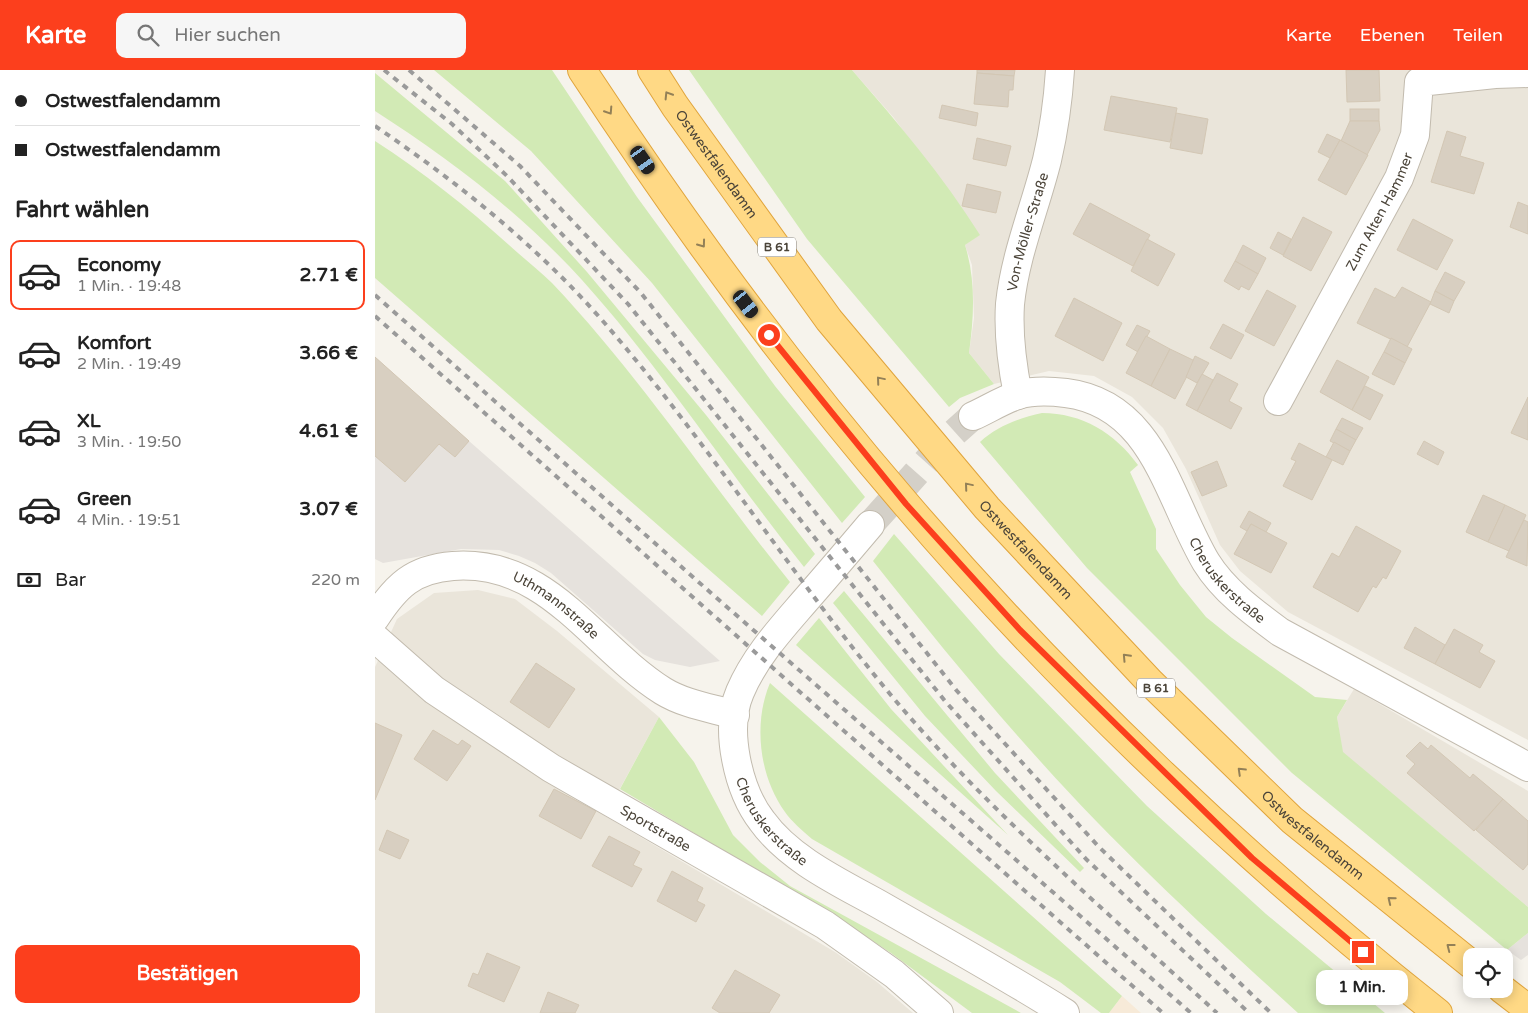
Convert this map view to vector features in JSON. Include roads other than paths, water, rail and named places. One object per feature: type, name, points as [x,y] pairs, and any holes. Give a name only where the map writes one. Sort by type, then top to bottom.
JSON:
[{"type":"highway","points":[[582,70],[699,241],[781,350],[913,512],[1020,630],[1114,725],[1252,858],[1391,976],[1438,1013]]},
{"type":"highway","name":"Ostwestfalendamm","points":[[652,70],[675,106],[829,320],[987,508],[1149,682],[1292,820],[1463,958]]},
{"type":"highway","points":[[1513,997],[1528,1009]]},
{"type":"street","name":"Von-Möller-Straße","points":[[1018,395],[1010,346],[1010,304],[1018,259],[1047,160],[1057,108],[1060,70]]},
{"type":"street","name":"Zum Alten Hammer","points":[[1278,401],[1399,178],[1415,135],[1419,82],[1495,72],[1528,73]]},
{"type":"street","name":"Cheruskerstraße","points":[[973,416],[1018,395],[1047,391],[1088,396],[1118,412],[1146,441],[1207,563],[1226,588],[1249,609],[1280,632],[1528,767]]},
{"type":"street","name":"Cheruskerstraße","points":[[870,525],[765,647],[739,694],[735,715],[735,750],[742,786],[762,822],[788,848],[826,875],[1027,989],[1065,1013]]},
{"type":"street","name":"Uthmannstraße","points":[[375,618],[391,594],[419,573],[448,567],[473,565],[498,569],[519,576],[547,592],[663,691],[690,703],[735,715]]},
{"type":"street","name":"Sportstraße","points":[[375,638],[434,690],[543,763],[825,926],[893,974],[939,1013]]},
{"type":"tunnel","points":[[870,525],[945,441],[973,416]]},
{"type":"railway","points":[[384,70],[452,124],[507,176],[628,304],[945,701],[1086,859],[1249,1013]]},
{"type":"railway","points":[[409,70],[520,166],[641,293],[957,691],[1099,847],[1271,1013]]},
{"type":"railway","points":[[375,126],[438,171],[498,219],[527,244],[582,298],[681,417],[854,649],[927,737],[1048,859],[1217,1013]]},
{"type":"railway","points":[[375,295],[711,593],[1191,1013]]},
{"type":"railway","points":[[375,316],[1163,1013]]}]
